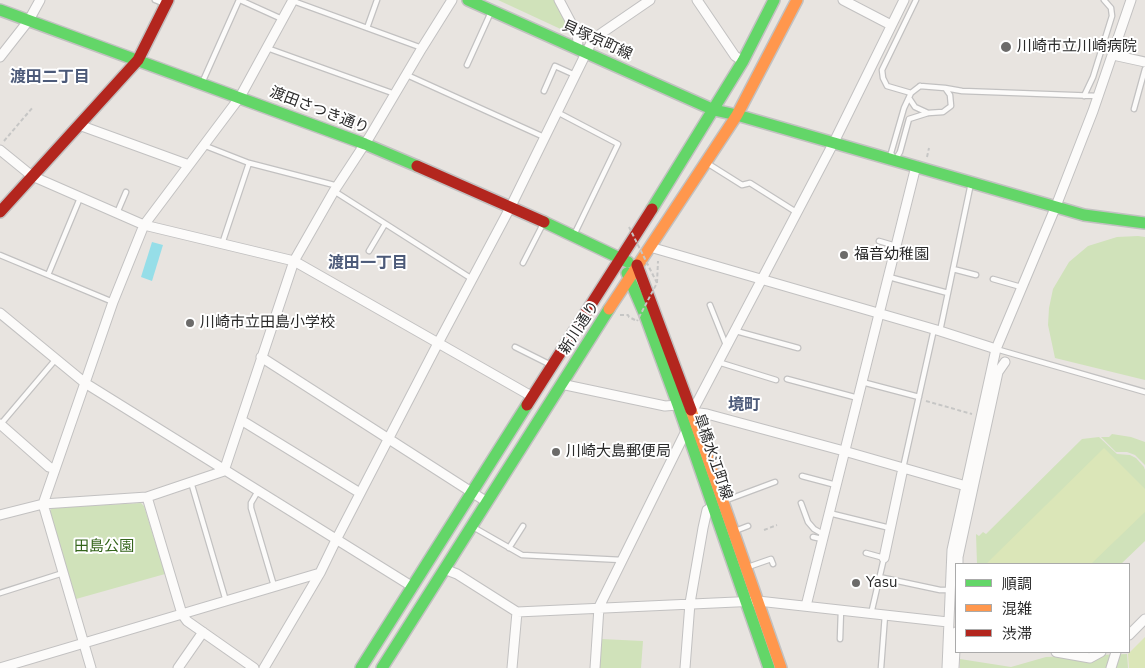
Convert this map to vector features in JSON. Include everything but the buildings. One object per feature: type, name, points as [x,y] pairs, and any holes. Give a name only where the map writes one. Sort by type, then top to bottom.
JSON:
[{"type":"street","points":[[0,57],[29,20],[40,0]]},
{"type":"street","points":[[224,470],[294,261],[336,188],[396,94],[452,0]]},
{"type":"street","points":[[559,0],[577,34],[582,51]]},
{"type":"street","points":[[264,668],[320,573],[438,342],[472,280],[575,75],[582,51],[593,39],[650,0]]},
{"type":"street","points":[[697,0],[735,56],[760,69]]},
{"type":"street","name":"新川通り","points":[[361,668],[714,110],[743,61],[774,0]]},
{"type":"street","name":"新川通り","points":[[382,668],[561,384],[736,115],[797,0]]},
{"type":"street","points":[[843,0],[891,25]]},
{"type":"street","points":[[595,668],[599,607],[686,430],[692,412],[834,142],[904,0]]},
{"type":"street","points":[[947,668],[952,550],[996,349],[1056,206],[1113,55],[1131,0]]},
{"type":"street","points":[[90,668],[43,504],[113,302],[144,225],[240,97],[293,1]]},
{"type":"street","name":"貝塚京町線","points":[[472,1],[714,110],[895,160],[921,164],[971,182],[1084,215],[1145,223]]},
{"type":"street","points":[[0,212],[138,60],[167,2]]},
{"type":"street","name":"渡田さつき通り","points":[[0,10],[365,144],[510,206],[637,266]]},
{"type":"street","points":[[1113,55],[1145,62]]},
{"type":"street","points":[[79,125],[189,165]]},
{"type":"street","points":[[0,148],[32,176],[144,225],[294,261],[548,405]]},
{"type":"street","points":[[688,151],[706,162]]},
{"type":"street","points":[[806,606],[820,537],[829,513],[897,246],[921,164]]},
{"type":"street","points":[[650,247],[880,313],[996,349]]},
{"type":"street","name":"皐橋水江町線","points":[[620,259],[645,315],[686,430],[718,504],[734,531],[781,668]]},
{"type":"street","name":"皐橋水江町線","points":[[637,266],[692,412],[746,601],[769,668]]},
{"type":"street","points":[[0,313],[85,383],[427,596]]},
{"type":"street","points":[[262,357],[487,502]]},
{"type":"street","points":[[958,563],[998,372],[1005,362]]},
{"type":"street","points":[[550,370],[561,384],[665,406],[678,405],[692,412],[707,414],[966,486]]},
{"type":"street","points":[[241,420],[360,493]]},
{"type":"street","points":[[0,424],[49,467],[55,469]]},
{"type":"street","points":[[884,558],[903,468]]},
{"type":"street","points":[[0,515],[43,504],[147,497],[224,470]]},
{"type":"street","points":[[147,497],[182,614],[186,621],[254,668]]},
{"type":"street","points":[[685,668],[690,603],[705,515],[707,510],[718,504]]},
{"type":"street","points":[[430,560],[444,569],[457,574],[517,612],[758,601],[839,608],[871,614],[948,622]]},
{"type":"street","points":[[0,668],[320,573]]},
{"type":"street","points":[[512,668],[517,612]]},
{"type":"street","points":[[1130,634],[1145,620]]},
{"type":"street","points":[[178,668],[203,632]]},
{"type":"street","points":[[954,668],[955,650]]},
{"type":"street","points":[[1062,653],[1090,658],[1100,653]]},
{"type":"street","points":[[1112,668],[1116,653]]},
{"type":"lane","points":[[155,0],[167,2]]},
{"type":"lane","points":[[202,84],[240,0],[282,19]]},
{"type":"lane","points":[[366,28],[377,0]]},
{"type":"lane","points":[[910,93],[887,86],[882,70],[916,0]]},
{"type":"lane","points":[[1084,96],[1093,77],[1112,16],[1111,8],[1104,0]]},
{"type":"lane","points":[[293,1],[422,48]]},
{"type":"lane","points":[[467,65],[492,11]]},
{"type":"lane","points":[[266,48],[396,94]]},
{"type":"lane","points":[[544,91],[555,66],[575,75]]},
{"type":"lane","points":[[1134,109],[1145,69]]},
{"type":"lane","points":[[407,75],[544,137]]},
{"type":"lane","points":[[943,88],[950,95],[951,106],[948,110],[939,113],[928,113],[909,119],[900,152],[895,160],[891,153],[904,108],[910,93],[920,86],[943,88],[962,91],[1098,96]]},
{"type":"lane","points":[[909,98],[915,107],[928,113]]},
{"type":"lane","points":[[556,112],[618,144],[573,236]]},
{"type":"lane","points":[[203,145],[249,163],[336,188],[385,224],[472,280]]},
{"type":"lane","points":[[706,162],[742,185],[750,183],[796,212]]},
{"type":"lane","points":[[222,244],[249,163]]},
{"type":"lane","points":[[903,468],[918,398],[948,293],[971,182]]},
{"type":"lane","points":[[117,214],[126,192]]},
{"type":"lane","points":[[48,274],[80,198]]},
{"type":"lane","points":[[524,263],[544,222]]},
{"type":"lane","points":[[369,251],[385,224]]},
{"type":"lane","points":[[879,241],[897,246]]},
{"type":"lane","points":[[0,255],[113,302]]},
{"type":"lane","points":[[953,268],[976,275]]},
{"type":"lane","points":[[889,277],[948,293]]},
{"type":"lane","points":[[993,279],[1021,287]]},
{"type":"lane","points":[[710,304],[727,345]]},
{"type":"lane","points":[[734,330],[798,348]]},
{"type":"lane","points":[[515,347],[550,370]]},
{"type":"lane","points":[[996,349],[1145,392]]},
{"type":"lane","points":[[0,424],[56,359]]},
{"type":"lane","points":[[718,362],[776,380]]},
{"type":"lane","points":[[787,379],[858,398]]},
{"type":"lane","points":[[862,382],[918,398]]},
{"type":"lane","points":[[802,476],[836,485]]},
{"type":"lane","points":[[191,482],[226,601]]},
{"type":"lane","points":[[718,504],[775,482]]},
{"type":"lane","points":[[258,491],[251,508],[274,586]]},
{"type":"lane","points":[[801,503],[808,522],[820,537]]},
{"type":"lane","points":[[829,513],[890,528]]},
{"type":"lane","points":[[472,526],[522,555],[622,560]]},
{"type":"lane","points":[[509,548],[523,526]]},
{"type":"lane","points":[[734,531],[748,526]]},
{"type":"lane","points":[[866,553],[884,558],[871,614]]},
{"type":"lane","points":[[746,567],[771,559],[773,564]]},
{"type":"lane","points":[[0,593],[63,573]]},
{"type":"lane","points":[[879,577],[940,590],[950,590]]},
{"type":"lane","points":[[839,608],[840,639]]},
{"type":"lane","points":[[881,668],[885,615]]},
{"type":"path","points":[[0,148],[34,107]]},
{"type":"path","points":[[921,164],[930,148]]},
{"type":"path","points":[[629,228],[657,283]]},
{"type":"path","points":[[620,315],[628,315],[628,317],[637,321],[657,283],[658,261]]},
{"type":"path","points":[[918,398],[977,415]]},
{"type":"path","points":[[764,530],[777,525]]},
{"type":"green space","points":[[498,0],[554,0],[570,29],[567,32]]},
{"type":"green space","points":[[1117,237],[1145,237],[1145,380],[1055,358],[1048,325],[1049,308],[1053,289],[1069,262],[1088,246]]},
{"type":"green space","points":[[1112,434],[1131,437],[1145,442],[1145,465],[1135,455],[1127,452],[1116,452],[1101,437],[1109,437]]},
{"type":"green space","points":[[1099,437],[1117,454],[1130,455],[1136,458],[1144,467],[1145,541],[1122,563],[977,563],[976,534],[979,536],[983,532],[986,534],[1082,439]]},
{"type":"green space","points":[[1104,448],[1145,489],[1145,512],[1092,563],[987,563]]},
{"type":"green space","name":"田島公園","points":[[141,503],[144,506],[165,574],[76,599],[49,512],[52,508]]},
{"type":"green space","points":[[1145,637],[1145,668],[1129,668],[1128,654]]},
{"type":"green space","points":[[601,639],[643,641],[641,668],[599,668]]},
{"type":"green space","points":[[1127,654],[1128,668],[960,668],[960,659],[1011,667],[1046,657]]},
{"type":"water","points":[[152,242],[163,245],[152,281],[141,277]]},
{"type":"traffic: fast","points":[[468,0],[714,110],[1084,215],[1145,223]]},
{"type":"traffic: fast","points":[[652,209],[743,61],[774,0]]},
{"type":"traffic: fast","points":[[0,10],[365,144],[417,166]]},
{"type":"traffic: fast","points":[[544,222],[628,262]]},
{"type":"traffic: fast","points":[[627,273],[645,315],[678,405],[769,668]]},
{"type":"traffic: fast","points":[[382,668],[609,309]]},
{"type":"traffic: fast","points":[[361,668],[527,405]]},
{"type":"traffic: slow","points":[[609,309],[737,115],[797,0]]},
{"type":"traffic: slow","points":[[691,410],[781,668]]},
{"type":"traffic: jam","points":[[0,212],[138,60],[168,0]]},
{"type":"traffic: jam","points":[[417,166],[544,222]]},
{"type":"traffic: jam","points":[[527,405],[652,209]]},
{"type":"traffic: jam","points":[[637,265],[691,410]]},
{"type":"place","name":"川崎市立川崎病院","points":[[1006,47]]},
{"type":"place","name":"福音幼稚園","points":[[844,255]]},
{"type":"place","name":"川崎市立田島小学校","points":[[190,323]]},
{"type":"place","name":"川崎大島郵便局","points":[[556,452]]},
{"type":"place","name":"Yasu","points":[[856,583]]},
{"type":"district","name":"渡田二丁目","points":[[50,78]]},
{"type":"district","name":"渡田一丁目","points":[[368,264]]},
{"type":"district","name":"境町","points":[[744,406]]}]
